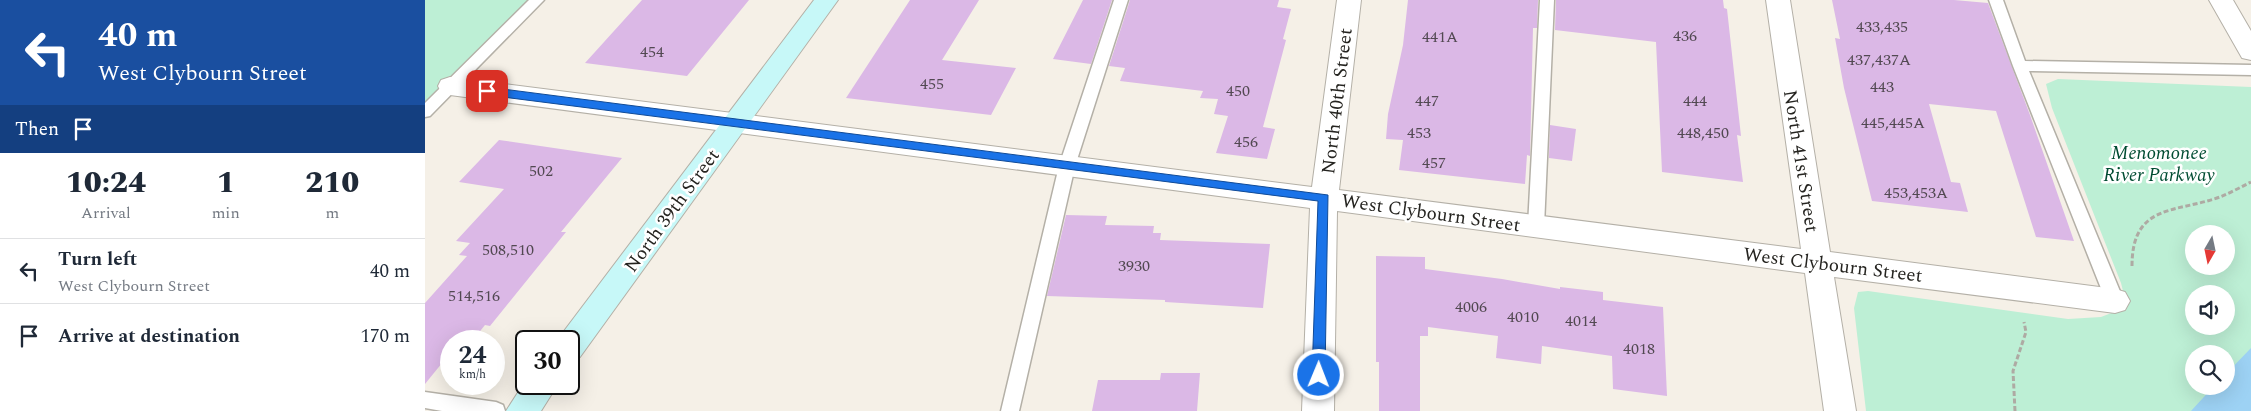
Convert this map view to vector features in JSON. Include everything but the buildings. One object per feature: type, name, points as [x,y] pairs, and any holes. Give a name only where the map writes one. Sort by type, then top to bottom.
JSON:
[{"type":"street","name":"North 39th Street","points":[[580,333],[826,0]]},
{"type":"street","name":"North 40th Street","points":[[1318,411],[1324,198],[1349,0]]},
{"type":"street","name":"North 41st Street","points":[[1778,0],[1841,411]]},
{"type":"street","points":[[2221,0],[2251,52]]},
{"type":"street","name":"West Clybourn Street","points":[[450,86],[2115,301]]},
{"type":"street","points":[[522,411],[534,395]]},
{"type":"lane","points":[[425,112],[537,0]]},
{"type":"lane","points":[[1009,411],[1067,166],[1121,0]]},
{"type":"lane","points":[[1536,226],[1547,0]]},
{"type":"lane","points":[[1997,0],[2020,66],[2115,301]]},
{"type":"lane","points":[[2020,66],[2251,70]]},
{"type":"lane","points":[[425,400],[496,411]]},
{"type":"path","points":[[2133,270],[2132,247],[2139,229],[2167,209],[2219,197],[2251,182]]},
{"type":"path","points":[[2015,411],[2013,371],[2026,332],[2024,322]]},
{"type":"green space","points":[[425,0],[544,0],[425,118]]},
{"type":"green space","name":"Menomonee River Parkway","points":[[2058,79],[2251,87],[2251,411],[1866,411],[1854,308],[1858,292],[1868,291],[2068,319],[2101,317],[2114,312],[2123,291],[2121,283],[2052,108],[2046,84]]},
{"type":"water","points":[[2251,348],[2251,411],[2191,411],[2206,395],[2235,395],[2235,365]]},
{"type":"route","points":[[487,91],[1324,198],[1319,375]]}]
